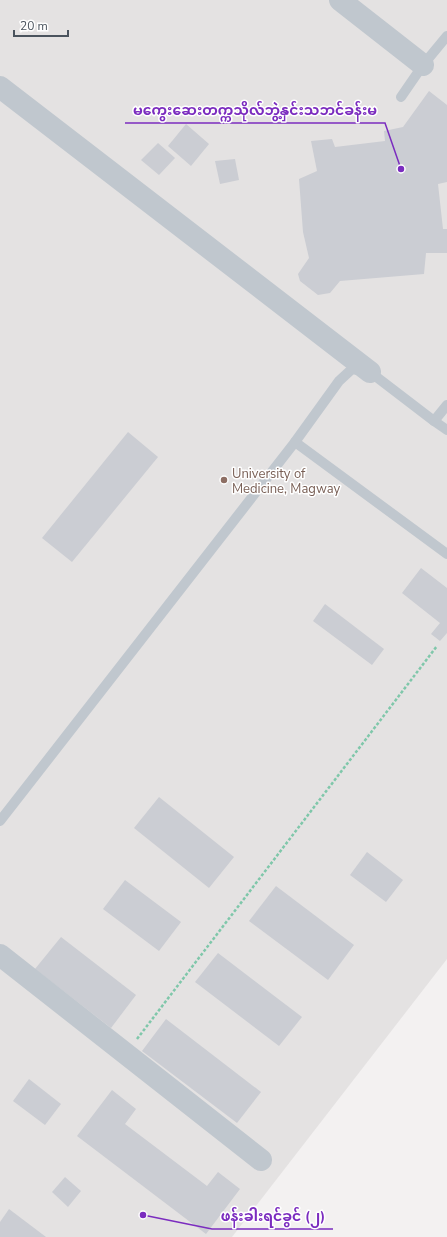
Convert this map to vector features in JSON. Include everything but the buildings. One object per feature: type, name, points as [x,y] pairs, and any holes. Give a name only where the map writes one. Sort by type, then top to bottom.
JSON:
[{"type":"street","points":[[340,0],[423,64]]},
{"type":"street","points":[[0,87],[370,372]]},
{"type":"street","points":[[0,955],[261,1160]]},
{"type":"lane","points":[[402,96],[423,64],[447,36]]},
{"type":"lane","points":[[0,821],[294,442],[339,381],[352,369],[370,372],[447,430]]},
{"type":"lane","points":[[434,421],[447,404]]},
{"type":"lane","points":[[294,442],[447,554]]},
{"type":"path","points":[[132,1045],[437,646]]},
{"type":"shaded area","name":"University of Medicine, Magway","points":[[0,0],[447,0],[447,959],[232,1237],[0,1237]]},
{"type":"place","name":"မကွေးဆေးတက္ကသိုလ်ဘွဲ့နှင်းသဘင်ခန်းမ","points":[[401,169]]},
{"type":"place","name":"University of Medicine, Magway","points":[[224,480]]},
{"type":"place","name":"ဖန်းခါးရင်ခွင် (၂)","points":[[143,1215]]}]
